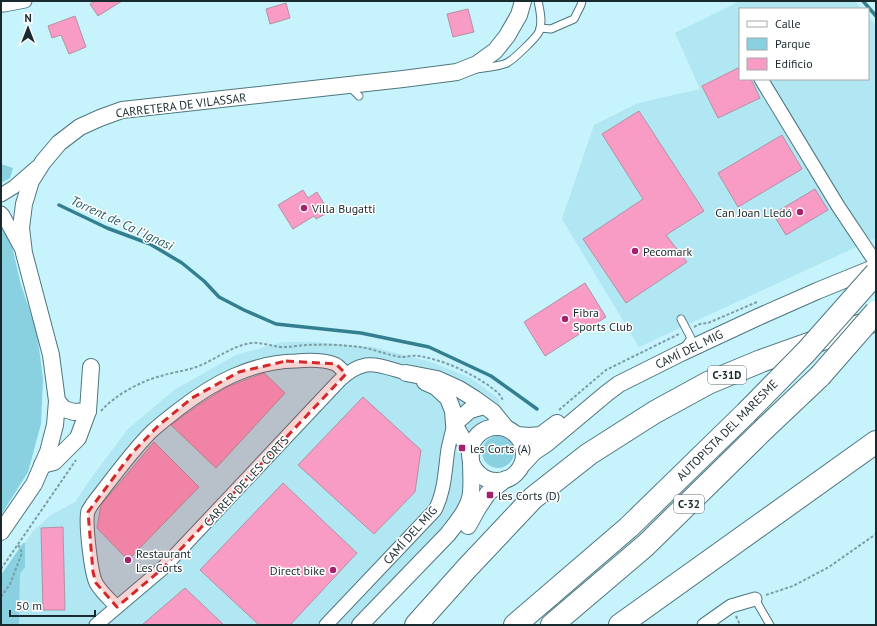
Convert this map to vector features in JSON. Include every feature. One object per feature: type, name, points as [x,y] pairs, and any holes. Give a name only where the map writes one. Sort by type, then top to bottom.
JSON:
[{"type":"highway","name":"AUTOPISTA DEL MARESME","points":[[515,625],[629,527],[746,413],[806,352],[876,265]]},
{"type":"highway","name":"AUTOPISTA DEL MARESME","points":[[552,625],[646,545],[820,376],[876,312]]},
{"type":"highway","name":"C-31D","points":[[416,625],[467,568],[534,498],[589,454],[655,412],[708,383],[761,361],[876,320]]},
{"type":"highway","points":[[620,625],[876,442]]},
{"type":"street","points":[[1,5],[25,1]]},
{"type":"street","name":"CARRETERA DE VILASSAR","points":[[1,532],[34,484],[48,452],[55,425],[57,401],[51,355],[24,253],[21,228],[24,204],[31,181],[43,162],[59,143],[80,127],[122,110],[354,90],[403,79],[457,72],[477,64],[495,51],[507,36],[519,15],[523,1]]},
{"type":"street","points":[[762,80],[838,206],[876,265]]},
{"type":"street","points":[[1,195],[43,162]]},
{"type":"street","points":[[1,213],[4,215],[24,253]]},
{"type":"street","name":"CAMÍ DEL MIG","points":[[512,431],[529,436],[541,435],[570,414],[601,385],[643,360],[730,321],[857,268],[876,265]]},
{"type":"street","name":"CAMÍ DEL MIG","points":[[523,464],[534,452],[546,444],[619,384],[763,315],[876,265]]},
{"type":"street","points":[[117,607],[96,583],[93,572],[88,528],[88,512],[93,503],[132,453],[149,434],[192,398],[216,383],[239,372],[286,361],[306,360],[323,361],[336,364],[346,374]]},
{"type":"street","name":"CARRER DE LES CORTS","points":[[96,625],[162,569],[346,374],[354,369],[366,365],[376,365],[406,373]]},
{"type":"street","points":[[42,465],[54,462],[78,438],[94,413],[92,367]]},
{"type":"street","points":[[406,373],[436,388],[448,398],[453,410],[454,424],[471,456],[474,468],[488,479],[495,481],[506,480]]},
{"type":"street","points":[[373,625],[455,541],[470,524],[488,493],[516,473],[523,464],[525,456],[524,446],[521,439],[493,412],[475,399],[459,389],[437,379],[406,373]]},
{"type":"street","points":[[57,401],[64,409],[74,412],[94,413]]},
{"type":"street","points":[[454,424],[470,410],[484,406]]},
{"type":"street","name":"CAMÍ DEL MIG","points":[[326,625],[435,510],[440,501],[448,448],[454,424]]},
{"type":"street","points":[[360,625],[448,534],[460,518],[467,506],[471,494],[471,446],[476,437],[482,431],[499,426],[512,431]]},
{"type":"street","points":[[704,625],[731,606],[755,599]]},
{"type":"lane","points":[[457,72],[488,68],[507,63],[526,48],[539,32],[541,18],[538,1]]},
{"type":"lane","points":[[540,28],[552,29],[574,19],[582,1]]},
{"type":"lane","points":[[681,319],[691,338],[681,353]]},
{"type":"lane","points":[[755,599],[770,625]]},
{"type":"path","points":[[94,413],[118,396],[146,381],[196,367],[241,346],[256,343],[284,347],[297,345],[324,345],[360,347],[378,350],[402,357],[417,355],[435,359],[466,372],[484,382],[499,394],[502,398],[503,405]]},
{"type":"path","points":[[1,569],[78,457]]},
{"type":"path","points":[[755,599],[793,586],[828,567],[876,534]]},
{"type":"path","points":[[1,597],[10,584],[22,553],[18,544]]},
{"type":"highlighted area","points":[[286,361],[336,364],[346,374],[162,569],[117,607],[96,583],[93,572],[88,512],[132,453],[158,426],[192,398],[239,372]]},
{"type":"shaded area","points":[[740,1],[855,1],[861,8],[739,8],[739,80],[869,80],[869,17],[876,26],[876,238],[639,347],[562,219],[594,125],[638,103],[700,89],[675,33]]},
{"type":"shaded area","points":[[283,342],[313,342],[373,347],[431,362],[471,378],[499,399],[501,413],[469,435],[463,461],[465,470],[463,499],[445,528],[353,625],[19,625],[20,574],[25,567],[25,543],[33,531],[51,515],[75,502],[128,429],[174,390],[236,355]]},
{"type":"green space","points":[[1,164],[13,168],[10,178],[1,183]]},
{"type":"green space","points":[[1,226],[11,242],[21,285],[37,332],[43,379],[41,424],[28,472],[1,515]]},
{"type":"green space","points":[[495,436],[501,436],[511,443],[514,452],[513,458],[507,465],[501,468],[495,468],[485,461],[482,455],[482,449],[489,439]]},
{"type":"green space","points":[[23,543],[25,543],[25,567],[20,574],[19,625],[1,625],[1,575]]},
{"type":"building","points":[[95,1],[122,1],[98,16],[90,4]]},
{"type":"building","points":[[286,3],[290,18],[270,24],[266,9]]},
{"type":"building","points":[[468,9],[474,32],[453,37],[447,14]]},
{"type":"building","points":[[75,16],[86,47],[69,54],[61,35],[52,38],[48,26]]},
{"type":"building","points":[[739,68],[739,80],[751,80],[760,98],[718,118],[702,86]]},
{"type":"building","points":[[639,111],[704,211],[666,235],[687,262],[626,303],[583,239],[643,199],[602,134]]},
{"type":"building","points":[[782,135],[802,169],[738,207],[718,173]]},
{"type":"building","name":"Can Joan Lledó","points":[[815,189],[828,210],[786,235],[773,214]]},
{"type":"building","name":"Villa Bugatti","points":[[303,190],[308,198],[317,192],[329,212],[316,219],[314,216],[293,229],[278,205]]},
{"type":"building","name":"Fibra Sports Club","points":[[585,283],[606,317],[545,356],[524,322]]},
{"type":"building","points":[[264,373],[285,393],[216,468],[171,425],[225,388]]},
{"type":"building","points":[[363,397],[421,450],[415,492],[374,534],[298,465]]},
{"type":"building","points":[[154,442],[199,487],[128,560],[97,528],[101,505]]},
{"type":"building","points":[[283,483],[357,553],[290,625],[259,625],[200,570]]},
{"type":"building","points":[[63,527],[65,610],[43,610],[41,528]]},
{"type":"building","points":[[185,588],[224,625],[142,625]]},
{"type":"waterway","points":[[863,1],[876,16]]},
{"type":"waterway","name":"Torrent de Ca l'Ignasi","points":[[59,205],[107,228],[150,244],[182,263],[204,281],[219,297],[276,324],[361,333],[429,347],[491,376],[537,409]]},
{"type":"place","name":"Villa Bugatti","points":[[304,208]]},
{"type":"place","name":"Can Joan Lledó","points":[[800,212]]},
{"type":"place","name":"Pecomark","points":[[635,251]]},
{"type":"place","name":"Fibra Sports Club","points":[[565,319]]},
{"type":"place","name":"les Corts (A)","points":[[462,448]]},
{"type":"place","name":"les Corts (D)","points":[[490,495]]},
{"type":"place","name":"Restaurant Les Corts","points":[[128,560]]},
{"type":"place","name":"Direct bike","points":[[333,570]]}]
